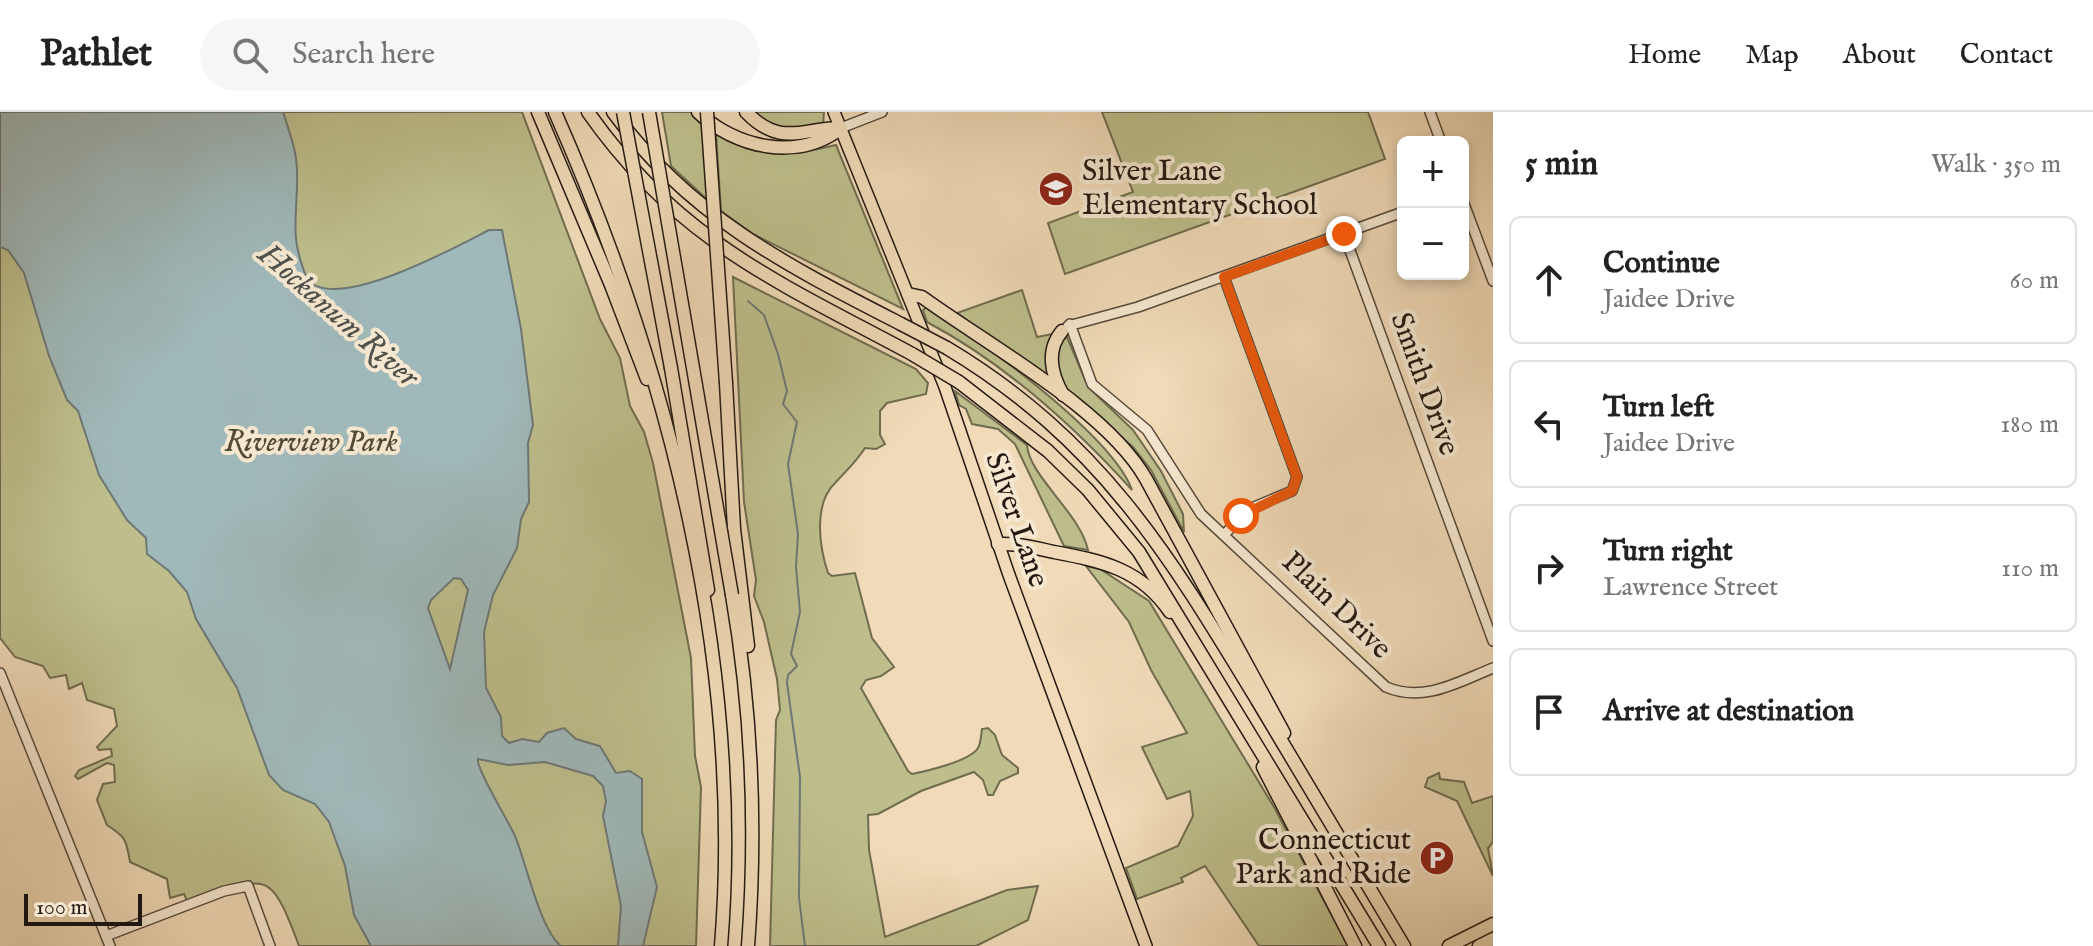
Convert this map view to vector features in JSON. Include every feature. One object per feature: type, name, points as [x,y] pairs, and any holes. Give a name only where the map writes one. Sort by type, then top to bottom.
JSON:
[{"type":"highway","points":[[538,112],[665,420]]},
{"type":"highway","points":[[555,112],[617,266],[665,420],[694,556],[714,679]]},
{"type":"highway","points":[[588,112],[650,187],[716,244],[776,283],[959,382],[1048,451],[1106,510],[1156,574],[1379,946]]},
{"type":"highway","points":[[613,112],[668,175],[727,227],[772,257],[947,348],[1047,421],[1128,503],[1180,573],[1404,945]]},
{"type":"highway","points":[[623,112],[701,535],[724,815],[721,946]]},
{"type":"highway","points":[[649,112],[737,594]]},
{"type":"highway","points":[[698,112],[733,137],[768,147],[808,144],[830,137],[841,128]]},
{"type":"highway","points":[[707,112],[737,594],[749,713],[753,818],[748,946]]},
{"type":"highway","points":[[746,112],[765,127],[784,133],[807,135],[841,128]]},
{"type":"highway","points":[[908,294],[922,297],[1065,398],[1109,432],[1140,469],[1278,719],[1301,773]]},
{"type":"highway","points":[[1065,398],[1055,378],[1051,360],[1054,344],[1066,328]]},
{"type":"highway","points":[[998,544],[1098,560],[1131,573],[1164,603],[1218,678]]},
{"type":"highway","points":[[1239,713],[1294,831],[1355,946]]},
{"type":"highway","points":[[1449,946],[1493,924]]},
{"type":"highway","points":[[1479,946],[1493,939]]},
{"type":"main road","name":"Silver Lane","points":[[834,112],[945,387],[998,544],[1146,946]]},
{"type":"street","points":[[841,128],[882,112]]},
{"type":"street","points":[[1430,112],[1439,136]]},
{"type":"street","points":[[1466,208],[1493,281]]},
{"type":"street","points":[[1066,328],[1138,307],[1397,214]]},
{"type":"street","name":"Smith Drive","points":[[1344,234],[1493,641]]},
{"type":"street","points":[[1224,277],[1297,477],[1292,491],[1247,510],[1225,534]]},
{"type":"street","name":"Plain Drive","points":[[1066,328],[1092,384],[1147,430],[1188,497],[1386,687],[1414,695],[1429,693],[1493,668]]},
{"type":"street","points":[[0,673],[108,941],[224,891],[248,886],[270,946]]},
{"type":"green space","name":"Riverview Park","points":[[0,112],[522,112],[600,319],[620,358],[630,406],[644,432],[653,463],[691,658],[695,756],[701,787],[696,946],[299,946],[280,900],[271,889],[261,884],[249,884],[188,903],[184,894],[170,898],[167,879],[130,862],[124,840],[107,825],[97,800],[103,784],[115,782],[114,765],[107,763],[78,779],[75,776],[79,770],[112,756],[111,749],[99,750],[97,747],[117,726],[114,709],[87,700],[82,683],[69,689],[66,675],[50,678],[43,666],[15,657],[0,638]]},
{"type":"green space","points":[[662,112],[691,112],[704,124],[710,202],[671,166]]},
{"type":"green space","points":[[753,112],[824,112],[823,125],[804,129],[786,128]]},
{"type":"green space","points":[[1102,112],[1368,112],[1385,159],[1065,274],[1048,223],[1133,192]]},
{"type":"green space","points":[[716,133],[755,151],[800,153],[836,145],[903,309],[753,234],[721,211]]},
{"type":"green space","points":[[733,277],[916,369],[928,383],[926,394],[887,403],[880,411],[880,435],[885,444],[876,449],[865,448],[829,491],[821,513],[822,550],[828,573],[832,576],[855,573],[872,638],[894,667],[881,676],[866,680],[861,688],[908,771],[912,774],[966,757],[978,748],[982,729],[988,728],[995,735],[1002,755],[1018,768],[1018,773],[1000,781],[993,795],[988,795],[983,780],[974,772],[921,791],[878,814],[868,815],[869,850],[885,937],[1007,890],[1038,886],[1028,920],[976,946],[770,946],[776,720],[780,710],[777,679],[764,622],[754,596],[756,580],[744,502]]},
{"type":"green space","points":[[1022,290],[1037,337],[1052,334],[1048,349],[1049,376],[1017,357],[957,313]]},
{"type":"green space","points":[[929,305],[1042,390],[1072,417],[1120,467],[1132,490],[1037,397],[956,338],[927,322],[923,310]]},
{"type":"green space","points":[[1067,337],[1088,387],[1133,430],[1161,471],[1183,514],[1184,532],[1151,470],[1133,447],[1065,389],[1056,366],[1057,344]]},
{"type":"green space","points":[[955,391],[1027,445],[1036,469],[1075,522],[1088,550],[1064,546],[1015,444],[998,429],[972,424],[966,409],[959,405]]},
{"type":"green space","points":[[1086,566],[1100,569],[1149,601],[1274,807],[1348,946],[1259,946],[1205,866],[1181,878],[1183,882],[1137,899],[1126,868],[1178,846],[1193,816],[1190,791],[1167,799],[1142,747],[1187,733],[1151,670],[1129,622]]},
{"type":"green space","points":[[1439,773],[1440,779],[1464,782],[1472,803],[1493,796],[1493,842],[1488,848],[1493,876],[1457,801],[1425,787],[1428,778]]},
{"type":"water","name":"Hockanum River","points":[[0,112],[283,112],[297,164],[296,231],[299,256],[309,281],[329,289],[375,281],[427,261],[489,230],[502,230],[521,329],[533,425],[528,443],[529,502],[521,519],[517,548],[493,595],[484,632],[486,688],[501,717],[502,736],[509,743],[522,739],[539,742],[547,733],[564,728],[576,739],[600,746],[616,773],[630,771],[642,779],[642,832],[657,887],[643,946],[618,946],[621,906],[603,816],[606,801],[603,786],[593,776],[545,762],[508,765],[478,759],[515,836],[546,926],[561,946],[371,946],[354,915],[345,866],[329,822],[315,804],[283,790],[269,775],[237,688],[196,619],[187,592],[169,571],[147,554],[146,538],[127,520],[99,475],[78,411],[67,400],[49,356],[24,273],[8,250],[0,247]],"holes":[[[454,578],[461,579],[468,590],[450,669],[428,608],[431,600]]]},
{"type":"waterway","points":[[748,301],[764,315],[787,391],[783,404],[797,422],[788,464],[798,534],[796,567],[800,612],[791,654],[797,666],[788,675],[787,683],[800,777],[799,898],[805,946]]},
{"type":"place","name":"Silver Lane Elementary School","points":[[1056,189]]},
{"type":"place","name":"Connecticut Park and Ride","points":[[1437,858]]},
{"type":"route","points":[[1241,516],[1257,505],[1292,491],[1297,477],[1224,277],[1344,234]]}]
